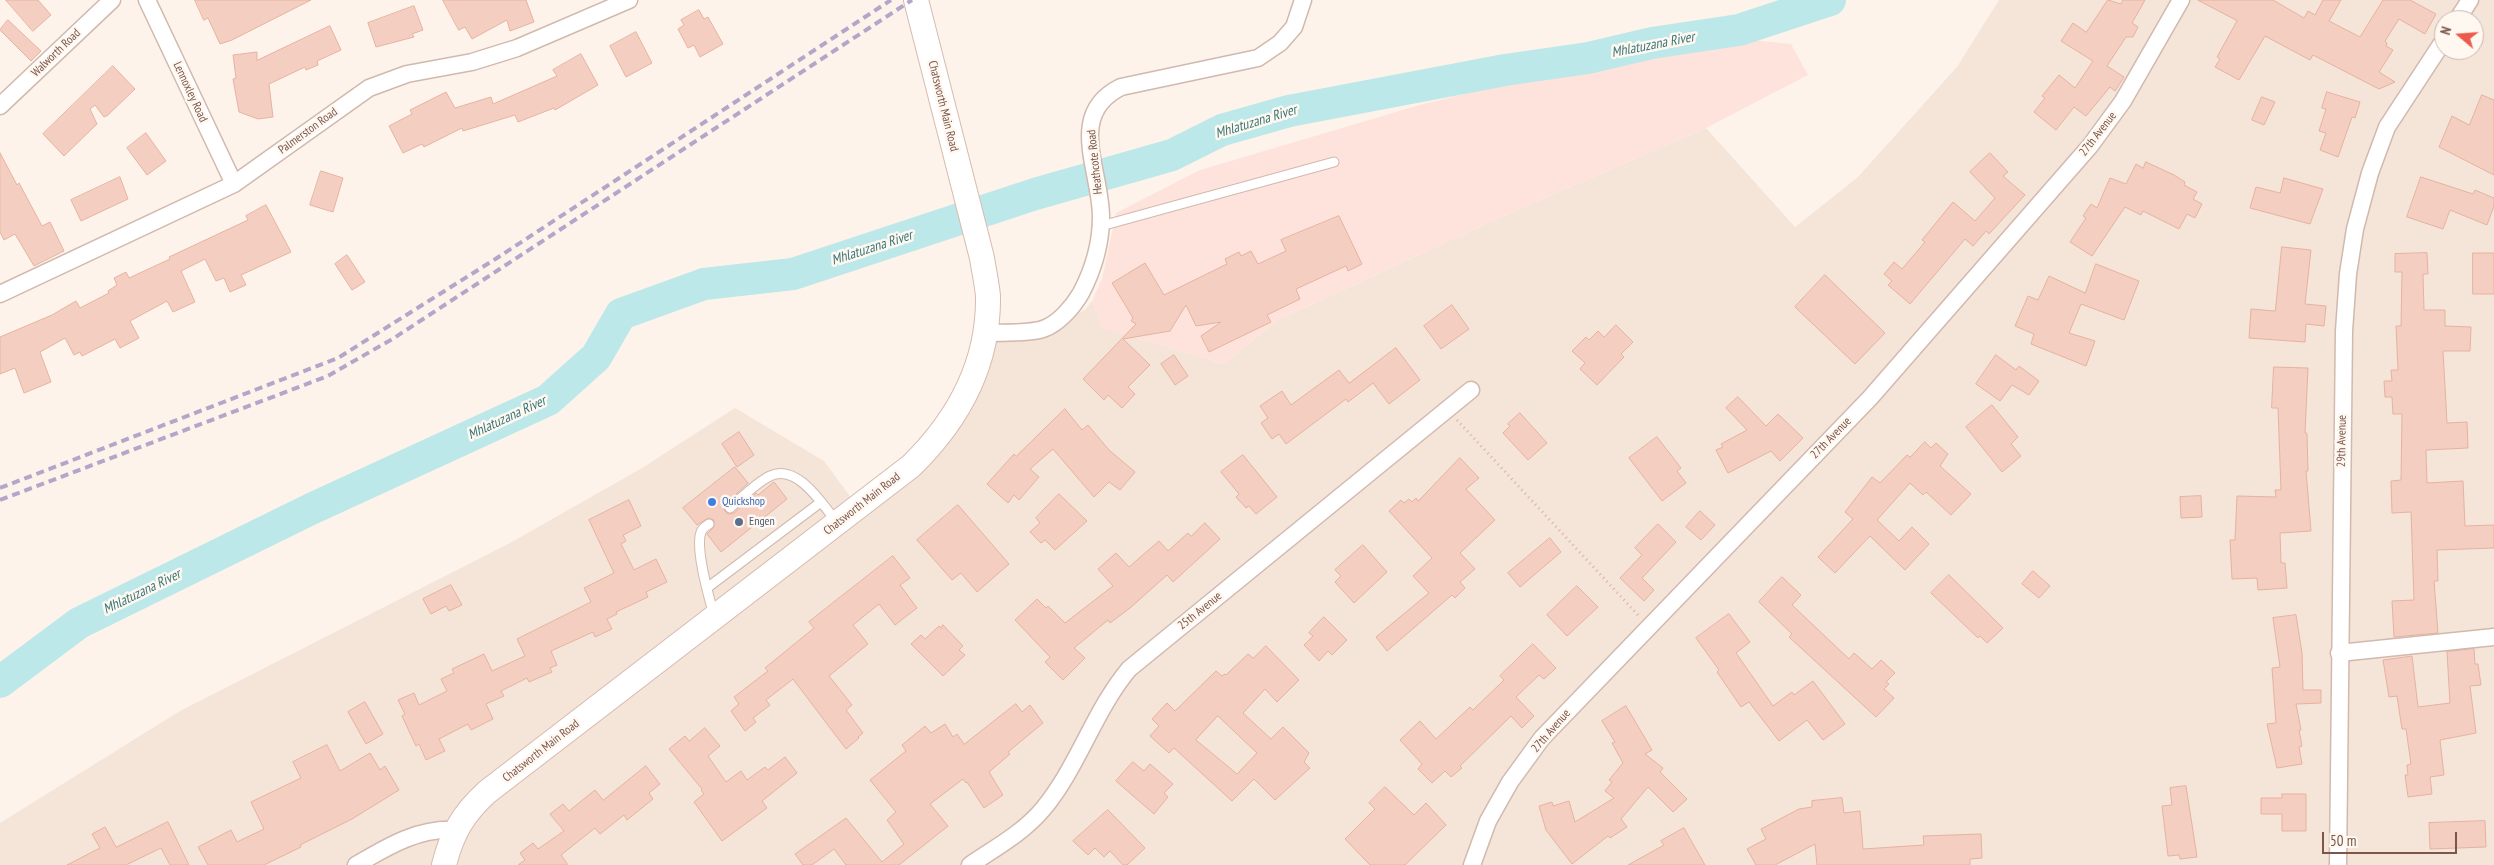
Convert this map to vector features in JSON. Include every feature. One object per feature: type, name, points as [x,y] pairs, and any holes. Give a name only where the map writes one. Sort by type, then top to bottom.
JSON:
[{"type":"street","name":"Walworth Road","points":[[0,106],[112,0]]},
{"type":"street","name":"Lennoxley Road","points":[[147,0],[234,184]]},
{"type":"street","name":"Palmerston Road","points":[[0,294],[234,184],[369,88],[407,74],[472,62],[517,48],[629,0]]},
{"type":"street","name":"Chatsworth Main Road","points":[[444,865],[455,830],[475,803],[487,792],[911,466],[933,444],[965,398],[978,366],[986,333],[988,295],[982,258],[916,0]]},
{"type":"street","name":"Heathcote Road","points":[[986,333],[1043,329],[1062,318],[1078,300],[1097,252],[1101,220],[1090,136],[1092,117],[1097,104],[1107,94],[1121,87],[1258,58],[1280,43],[1294,27],[1303,0]]},
{"type":"street","name":"27th Avenue","points":[[1472,865],[1488,821],[1520,768],[1542,738],[1870,398],[2090,146],[2124,101],[2181,0]]},
{"type":"street","name":"29th Avenue","points":[[2338,865],[2344,332],[2348,274],[2355,228],[2370,173],[2387,128],[2434,55]]},
{"type":"street","name":"25th Avenue","points":[[970,865],[1012,837],[1042,810],[1059,788],[1112,692],[1129,669],[1471,390]]},
{"type":"street","points":[[2339,653],[2494,637]]},
{"type":"street","points":[[356,865],[398,841],[442,829],[455,830]]},
{"type":"lane","points":[[1101,220],[1334,162]]},
{"type":"lane","points":[[730,508],[768,476],[776,473],[785,474],[805,484],[837,523]]},
{"type":"lane","points":[[707,588],[821,502]]},
{"type":"lane","points":[[709,524],[701,530],[700,538],[707,588],[714,618]]},
{"type":"path","points":[[1447,409],[1649,626]]},
{"type":"shaded area","points":[[1999,0],[2494,0],[2494,865],[0,865],[0,823],[180,711],[510,543],[642,468],[735,408],[824,461],[857,506],[933,442],[985,333],[1062,319],[1085,310],[1092,301],[1103,328],[1224,364],[1276,321],[1490,222],[1706,128],[1795,227],[1857,178],[1957,67]]},
{"type":"shaded area","points":[[1732,38],[1791,44],[1808,75],[1706,128],[1490,222],[1276,321],[1224,364],[1102,328],[1092,301],[1102,279],[1116,213],[1200,170],[1423,104],[1607,60]]},
{"type":"building","points":[[6,0],[38,0],[51,15],[33,31]]},
{"type":"building","points":[[195,0],[311,0],[232,40],[220,44],[208,18],[204,20]]},
{"type":"building","points":[[443,0],[526,0],[534,22],[510,31],[507,20],[472,39],[465,27],[459,30]]},
{"type":"building","points":[[2108,0],[2121,4],[2123,0],[2145,0],[2132,23],[2138,27],[2133,37],[2126,37],[2107,66],[2124,77],[2115,91],[2110,87],[2086,116],[2074,107],[2056,130],[2034,112],[2045,98],[2042,96],[2059,75],[2075,88],[2093,61],[2061,41],[2073,23],[2086,32]]},
{"type":"building","points":[[2198,0],[2273,0],[2304,18],[2308,11],[2315,15],[2323,0],[2341,0],[2329,21],[2360,37],[2383,0],[2410,0],[2434,13],[2434,18],[2425,34],[2399,19],[2385,41],[2387,43],[2386,46],[2393,50],[2379,72],[2395,82],[2379,89],[2313,55],[2310,60],[2265,36],[2239,80],[2215,67],[2220,59],[2217,57],[2237,21]]},
{"type":"building","points":[[414,6],[423,30],[412,34],[414,37],[376,47],[368,23]]},
{"type":"building","points":[[699,10],[704,19],[708,17],[723,44],[700,57],[694,45],[688,48],[678,29],[684,25],[681,20]]},
{"type":"building","points":[[8,20],[41,51],[31,61],[0,30]]},
{"type":"building","points":[[330,26],[341,50],[317,61],[318,65],[306,70],[305,67],[269,84],[273,117],[258,119],[239,112],[233,79],[236,78],[233,55],[257,52],[257,60]]},
{"type":"building","points":[[636,32],[652,63],[626,77],[610,46]]},
{"type":"building","points":[[581,54],[598,85],[555,110],[554,108],[518,122],[515,115],[463,131],[462,128],[424,147],[422,144],[403,153],[389,126],[412,114],[410,110],[446,92],[455,108],[491,97],[493,104],[557,76],[553,70]]},
{"type":"building","points":[[113,66],[135,89],[104,117],[95,105],[90,109],[97,124],[64,156],[43,134]]},
{"type":"building","points":[[2327,92],[2360,102],[2355,118],[2352,117],[2338,157],[2320,150],[2326,133],[2319,131],[2326,109],[2322,108]]},
{"type":"building","points":[[2482,95],[2494,100],[2494,175],[2439,147],[2452,116],[2469,125]]},
{"type":"building","points":[[2262,97],[2275,102],[2264,125],[2252,120]]},
{"type":"building","points":[[146,133],[166,161],[147,175],[127,148]]},
{"type":"building","points":[[0,153],[17,185],[19,183],[42,226],[50,222],[64,251],[34,266],[15,234],[4,240],[0,232]]},
{"type":"building","points":[[1990,153],[2008,172],[2003,176],[2025,195],[1989,234],[1986,231],[1973,246],[1965,239],[1910,304],[1888,285],[1892,281],[1884,274],[1894,262],[1902,269],[1925,242],[1922,240],[1953,202],[1975,221],[1995,198],[1970,172]]},
{"type":"building","points":[[2146,162],[2174,175],[2185,182],[2184,185],[2197,192],[2193,199],[2202,204],[2195,218],[2187,214],[2179,229],[2143,211],[2141,215],[2125,207],[2092,256],[2070,242],[2086,218],[2083,216],[2091,204],[2097,208],[2110,178],[2126,184],[2136,164],[2143,168]]},
{"type":"building","points":[[321,171],[343,178],[333,212],[310,205]]},
{"type":"building","points":[[120,177],[128,199],[81,221],[71,200]]},
{"type":"building","points":[[2421,177],[2473,194],[2475,190],[2494,198],[2494,206],[2487,225],[2450,210],[2443,229],[2407,217]]},
{"type":"building","points":[[2284,178],[2323,189],[2310,224],[2250,208],[2256,187],[2280,193]]},
{"type":"building","points":[[266,205],[291,252],[241,275],[246,285],[230,292],[224,278],[216,281],[205,259],[181,271],[195,302],[173,312],[167,301],[130,321],[139,338],[120,348],[115,339],[82,356],[80,352],[74,355],[65,338],[40,352],[51,382],[24,393],[15,368],[0,374],[0,337],[52,315],[76,301],[80,308],[109,293],[108,291],[117,285],[114,278],[126,272],[129,278],[170,259],[169,257],[248,220],[246,216]]},
{"type":"building","points":[[1339,216],[1362,264],[1348,271],[1346,266],[1296,289],[1300,299],[1267,315],[1271,322],[1209,352],[1201,336],[1221,322],[1196,326],[1186,305],[1170,331],[1123,339],[1150,365],[1128,387],[1135,394],[1122,408],[1108,395],[1104,400],[1083,379],[1136,324],[1131,321],[1133,318],[1112,283],[1145,263],[1164,295],[1227,264],[1225,259],[1239,252],[1241,256],[1251,251],[1258,264],[1286,251],[1281,240]]},
{"type":"building","points":[[2282,247],[2311,250],[2305,304],[2326,306],[2324,326],[2306,324],[2305,342],[2249,338],[2251,309],[2275,311]]},
{"type":"building","points":[[2427,253],[2428,274],[2423,274],[2424,310],[2445,310],[2445,326],[2471,327],[2470,351],[2443,351],[2447,423],[2467,422],[2468,448],[2426,450],[2427,483],[2463,481],[2465,526],[2494,525],[2494,548],[2437,550],[2438,581],[2434,581],[2438,633],[2394,637],[2392,601],[2414,600],[2411,512],[2392,513],[2391,481],[2401,480],[2402,414],[2393,414],[2392,397],[2385,397],[2384,381],[2392,381],[2391,370],[2398,370],[2396,326],[2401,326],[2402,272],[2395,272],[2395,254]]},
{"type":"building","points":[[2473,253],[2494,253],[2494,294],[2473,294]]},
{"type":"building","points":[[347,255],[365,282],[352,290],[335,264]]},
{"type":"building","points":[[2096,264],[2139,281],[2124,320],[2081,304],[2069,333],[2095,341],[2086,366],[2031,344],[2034,334],[2015,326],[2028,296],[2038,300],[2049,276],[2085,293]]},
{"type":"building","points":[[1825,275],[1885,333],[1855,364],[1795,307]]},
{"type":"building","points":[[1452,305],[1469,329],[1441,349],[1424,326]]},
{"type":"building","points":[[1616,325],[1633,342],[1621,354],[1624,357],[1597,385],[1580,369],[1585,363],[1572,351],[1586,337],[1589,340],[1598,331],[1604,337]]},
{"type":"building","points":[[1396,348],[1420,380],[1389,404],[1373,383],[1348,402],[1346,399],[1286,444],[1279,434],[1272,439],[1261,423],[1268,418],[1260,406],[1282,391],[1291,405],[1339,370],[1349,383]]},
{"type":"building","points":[[1174,355],[1188,376],[1175,385],[1161,364]]},
{"type":"building","points":[[1996,355],[2016,370],[2019,366],[2039,381],[2029,395],[2012,385],[2000,401],[1976,384]]},
{"type":"building","points":[[2274,367],[2308,368],[2305,433],[2307,433],[2308,471],[2306,471],[2311,531],[2280,533],[2281,563],[2285,563],[2287,588],[2258,590],[2257,578],[2232,579],[2230,540],[2235,540],[2237,496],[2276,497],[2275,490],[2281,490],[2278,408],[2272,408]]},
{"type":"building","points":[[1738,397],[1766,426],[1778,414],[1803,438],[1780,461],[1771,451],[1728,473],[1716,450],[1723,447],[1721,444],[1747,430],[1726,408]]},
{"type":"building","points":[[1992,405],[2018,437],[2011,444],[2021,456],[2002,472],[1966,427]]},
{"type":"building","points":[[1065,409],[1082,430],[1088,425],[1109,450],[1135,472],[1120,490],[1109,482],[1094,497],[1053,449],[1030,469],[1039,477],[1019,500],[1014,495],[1008,503],[987,484],[1014,454],[1016,456]]},
{"type":"building","points":[[1520,413],[1547,443],[1528,460],[1503,433],[1510,426],[1508,424]]},
{"type":"building","points":[[739,432],[754,455],[737,467],[722,444]]},
{"type":"building","points":[[1657,437],[1681,468],[1677,471],[1686,483],[1662,501],[1629,458]]},
{"type":"building","points":[[1925,442],[1931,448],[1936,443],[1948,454],[1940,466],[1971,494],[1951,515],[1926,492],[1923,495],[1910,483],[1877,520],[1899,541],[1912,527],[1929,544],[1905,570],[1870,536],[1835,573],[1818,557],[1853,519],[1845,512],[1872,477],[1880,483],[1907,455],[1910,457]]},
{"type":"building","points":[[1243,455],[1277,497],[1256,514],[1249,506],[1246,508],[1236,497],[1239,494],[1221,472]]},
{"type":"building","points":[[1460,458],[1479,478],[1466,489],[1495,520],[1460,553],[1475,569],[1460,582],[1465,588],[1455,598],[1452,595],[1387,651],[1376,637],[1429,593],[1413,576],[1432,558],[1389,511],[1401,500],[1404,503],[1409,499],[1412,502],[1416,498],[1418,501]]},
{"type":"building","points":[[735,467],[748,483],[725,504],[724,510],[728,514],[734,513],[756,493],[758,495],[774,482],[787,499],[721,552],[707,534],[714,527],[714,520],[708,518],[697,525],[683,508]]},
{"type":"building","points":[[1059,494],[1087,521],[1055,550],[1045,540],[1041,543],[1030,532],[1040,523],[1036,518]]},
{"type":"building","points":[[2201,496],[2202,517],[2181,518],[2180,497]]},
{"type":"building","points":[[629,500],[641,526],[623,535],[626,541],[621,544],[634,570],[656,559],[667,582],[646,592],[648,597],[616,612],[617,614],[607,619],[612,629],[595,637],[593,632],[551,651],[557,665],[550,668],[552,672],[529,682],[527,678],[501,691],[504,696],[486,704],[493,719],[471,730],[468,724],[439,739],[445,751],[426,760],[419,744],[416,746],[402,716],[405,714],[398,700],[414,693],[419,705],[447,691],[441,679],[454,673],[452,669],[484,654],[492,671],[525,656],[517,639],[591,602],[584,588],[614,573],[589,520]]},
{"type":"building","points":[[958,505],[1009,564],[977,592],[961,573],[952,580],[917,540]]},
{"type":"building","points":[[1700,511],[1715,525],[1701,540],[1686,527]]},
{"type":"building","points":[[1205,523],[1220,539],[1173,582],[1167,575],[1130,608],[1110,623],[1108,620],[1074,648],[1085,658],[1063,680],[1045,662],[1050,657],[1015,620],[1037,599],[1046,608],[1048,606],[1065,623],[1113,586],[1098,569],[1116,553],[1129,567],[1159,541],[1168,551],[1188,533],[1191,536]]},
{"type":"building","points":[[1658,524],[1676,542],[1642,578],[1654,590],[1644,601],[1620,578],[1642,555],[1635,548]]},
{"type":"building","points":[[1550,538],[1561,552],[1520,587],[1508,573]]},
{"type":"building","points":[[1363,545],[1387,572],[1354,603],[1335,582],[1341,576],[1335,570]]},
{"type":"building","points":[[893,556],[910,578],[900,585],[917,608],[895,625],[879,604],[853,625],[868,644],[829,676],[852,705],[846,710],[863,733],[859,738],[846,749],[793,679],[766,700],[770,705],[753,718],[756,722],[745,731],[731,711],[739,704],[734,697],[768,671],[765,668],[814,628],[809,622]]},
{"type":"building","points":[[2033,571],[2050,586],[2039,598],[2022,584]]},
{"type":"building","points":[[1949,575],[2003,628],[1987,643],[1980,636],[1978,638],[1931,593]]},
{"type":"building","points":[[1782,577],[1801,595],[1792,605],[1849,659],[1854,653],[1872,669],[1881,660],[1895,673],[1886,682],[1889,684],[1884,689],[1894,698],[1876,717],[1789,637],[1792,634],[1759,602]]},
{"type":"building","points":[[451,585],[462,605],[449,611],[446,606],[431,614],[423,599]]},
{"type":"building","points":[[1577,586],[1598,607],[1567,636],[1547,615]]},
{"type":"building","points":[[1729,614],[1750,642],[1736,653],[1773,706],[1792,692],[1794,695],[1813,681],[1845,724],[1823,740],[1807,720],[1779,741],[1749,702],[1741,707],[1717,672],[1719,670],[1696,638]]},
{"type":"building","points":[[2296,615],[2302,653],[2303,690],[2321,690],[2321,703],[2296,704],[2301,730],[2299,730],[2302,746],[2299,747],[2302,764],[2277,768],[2267,724],[2276,723],[2272,668],[2280,667],[2273,618]]},
{"type":"building","points":[[1324,617],[1347,640],[1332,655],[1328,651],[1319,661],[1304,645],[1313,636],[1309,633]]},
{"type":"building","points":[[943,625],[963,646],[959,650],[965,655],[943,676],[911,644],[921,635],[925,639],[939,626],[941,628]]},
{"type":"building","points":[[1533,644],[1556,668],[1544,679],[1539,675],[1516,697],[1534,716],[1522,728],[1511,716],[1460,766],[1462,768],[1451,777],[1445,771],[1432,783],[1418,769],[1422,764],[1400,740],[1420,721],[1436,739],[1470,707],[1473,710],[1504,680],[1500,676]]},
{"type":"building","points":[[1266,646],[1299,680],[1277,702],[1265,689],[1243,713],[1271,739],[1283,727],[1309,753],[1304,762],[1310,768],[1275,800],[1254,779],[1232,801],[1174,748],[1169,753],[1150,736],[1159,726],[1152,719],[1167,703],[1175,711],[1216,671],[1222,676],[1226,675],[1248,654],[1253,658]],"holes":[[[1218,716],[1257,753],[1237,774],[1196,740]]]},
{"type":"building","points":[[2474,649],[2475,664],[2478,664],[2481,685],[2470,686],[2476,733],[2440,740],[2444,775],[2430,777],[2432,794],[2408,797],[2405,775],[2408,775],[2407,765],[2411,764],[2406,729],[2402,729],[2397,696],[2389,697],[2383,660],[2412,656],[2418,707],[2450,703],[2447,652]]},
{"type":"building","points":[[365,702],[383,734],[366,744],[348,712]]},
{"type":"building","points":[[1016,704],[1022,712],[1030,705],[1043,723],[1008,752],[1010,754],[989,772],[1003,795],[984,808],[963,779],[930,804],[948,826],[899,865],[846,865],[834,849],[812,865],[803,865],[795,854],[846,818],[882,862],[904,844],[887,820],[896,812],[870,780],[906,751],[902,745],[925,726],[931,733],[945,724],[953,737],[957,734],[964,744]]},
{"type":"building","points":[[1626,706],[1652,750],[1645,754],[1663,768],[1660,772],[1687,799],[1673,812],[1648,787],[1621,819],[1627,827],[1610,838],[1608,836],[1572,864],[1546,830],[1539,806],[1552,802],[1553,806],[1569,801],[1575,822],[1614,798],[1605,791],[1612,782],[1609,780],[1623,763],[1612,743],[1615,742],[1602,721]]},
{"type":"building","points":[[705,728],[720,746],[708,756],[726,782],[741,771],[747,780],[765,767],[768,770],[785,757],[797,773],[762,801],[767,808],[722,841],[694,802],[704,794],[702,789],[669,749],[685,736],[689,741]]},
{"type":"building","points":[[327,745],[340,771],[370,753],[380,770],[385,766],[399,790],[352,819],[264,865],[208,865],[198,847],[231,830],[237,842],[264,829],[251,802],[301,778],[293,762]]},
{"type":"building","points":[[1133,762],[1144,771],[1150,764],[1173,784],[1164,793],[1168,797],[1154,814],[1116,781]]},
{"type":"building","points":[[646,766],[660,784],[649,793],[653,799],[627,820],[624,815],[600,834],[595,828],[561,855],[568,865],[518,865],[525,860],[520,853],[533,843],[538,849],[564,831],[550,814],[563,804],[569,811],[595,790],[603,800]]},
{"type":"building","points":[[2186,786],[2197,857],[2180,859],[2179,855],[2168,856],[2162,806],[2172,805],[2170,788]]},
{"type":"building","points":[[1385,787],[1414,815],[1426,803],[1446,825],[1405,865],[1370,865],[1345,839],[1375,809],[1369,803]]},
{"type":"building","points":[[2282,794],[2306,794],[2306,831],[2282,831],[2282,814],[2261,814],[2261,798],[2282,798]]},
{"type":"building","points":[[1842,798],[1844,813],[1860,811],[1863,849],[1924,845],[1923,836],[1981,834],[1982,858],[1970,859],[1970,865],[1817,865],[1815,844],[1775,865],[1756,865],[1747,849],[1766,839],[1761,829],[1799,809],[1812,807],[1812,801]]},
{"type":"building","points":[[1108,810],[1145,848],[1127,865],[1123,865],[1110,851],[1104,857],[1095,848],[1088,855],[1073,841]]},
{"type":"building","points":[[2485,821],[2486,847],[2430,849],[2429,823]]},
{"type":"building","points":[[168,822],[189,865],[170,865],[161,848],[126,865],[67,865],[100,848],[92,834],[105,827],[116,847]]},
{"type":"building","points":[[1684,828],[1705,865],[1628,865],[1664,845],[1661,841]]},
{"type":"waterway","name":"Mhlatuzana River","points":[[0,682],[79,623],[311,509],[548,400],[596,357],[621,314],[704,284],[793,274],[1035,194],[1172,155],[1222,130],[1289,111],[1505,70],[1588,58],[1652,43],[1739,30],[1830,0]]},
{"type":"railway","points":[[0,488],[338,358],[497,258],[891,0]]},
{"type":"railway","points":[[0,500],[328,376],[394,338],[912,0]]},
{"type":"place","name":"Quickshop","points":[[712,502]]},
{"type":"place","name":"Engen","points":[[739,522]]}]
